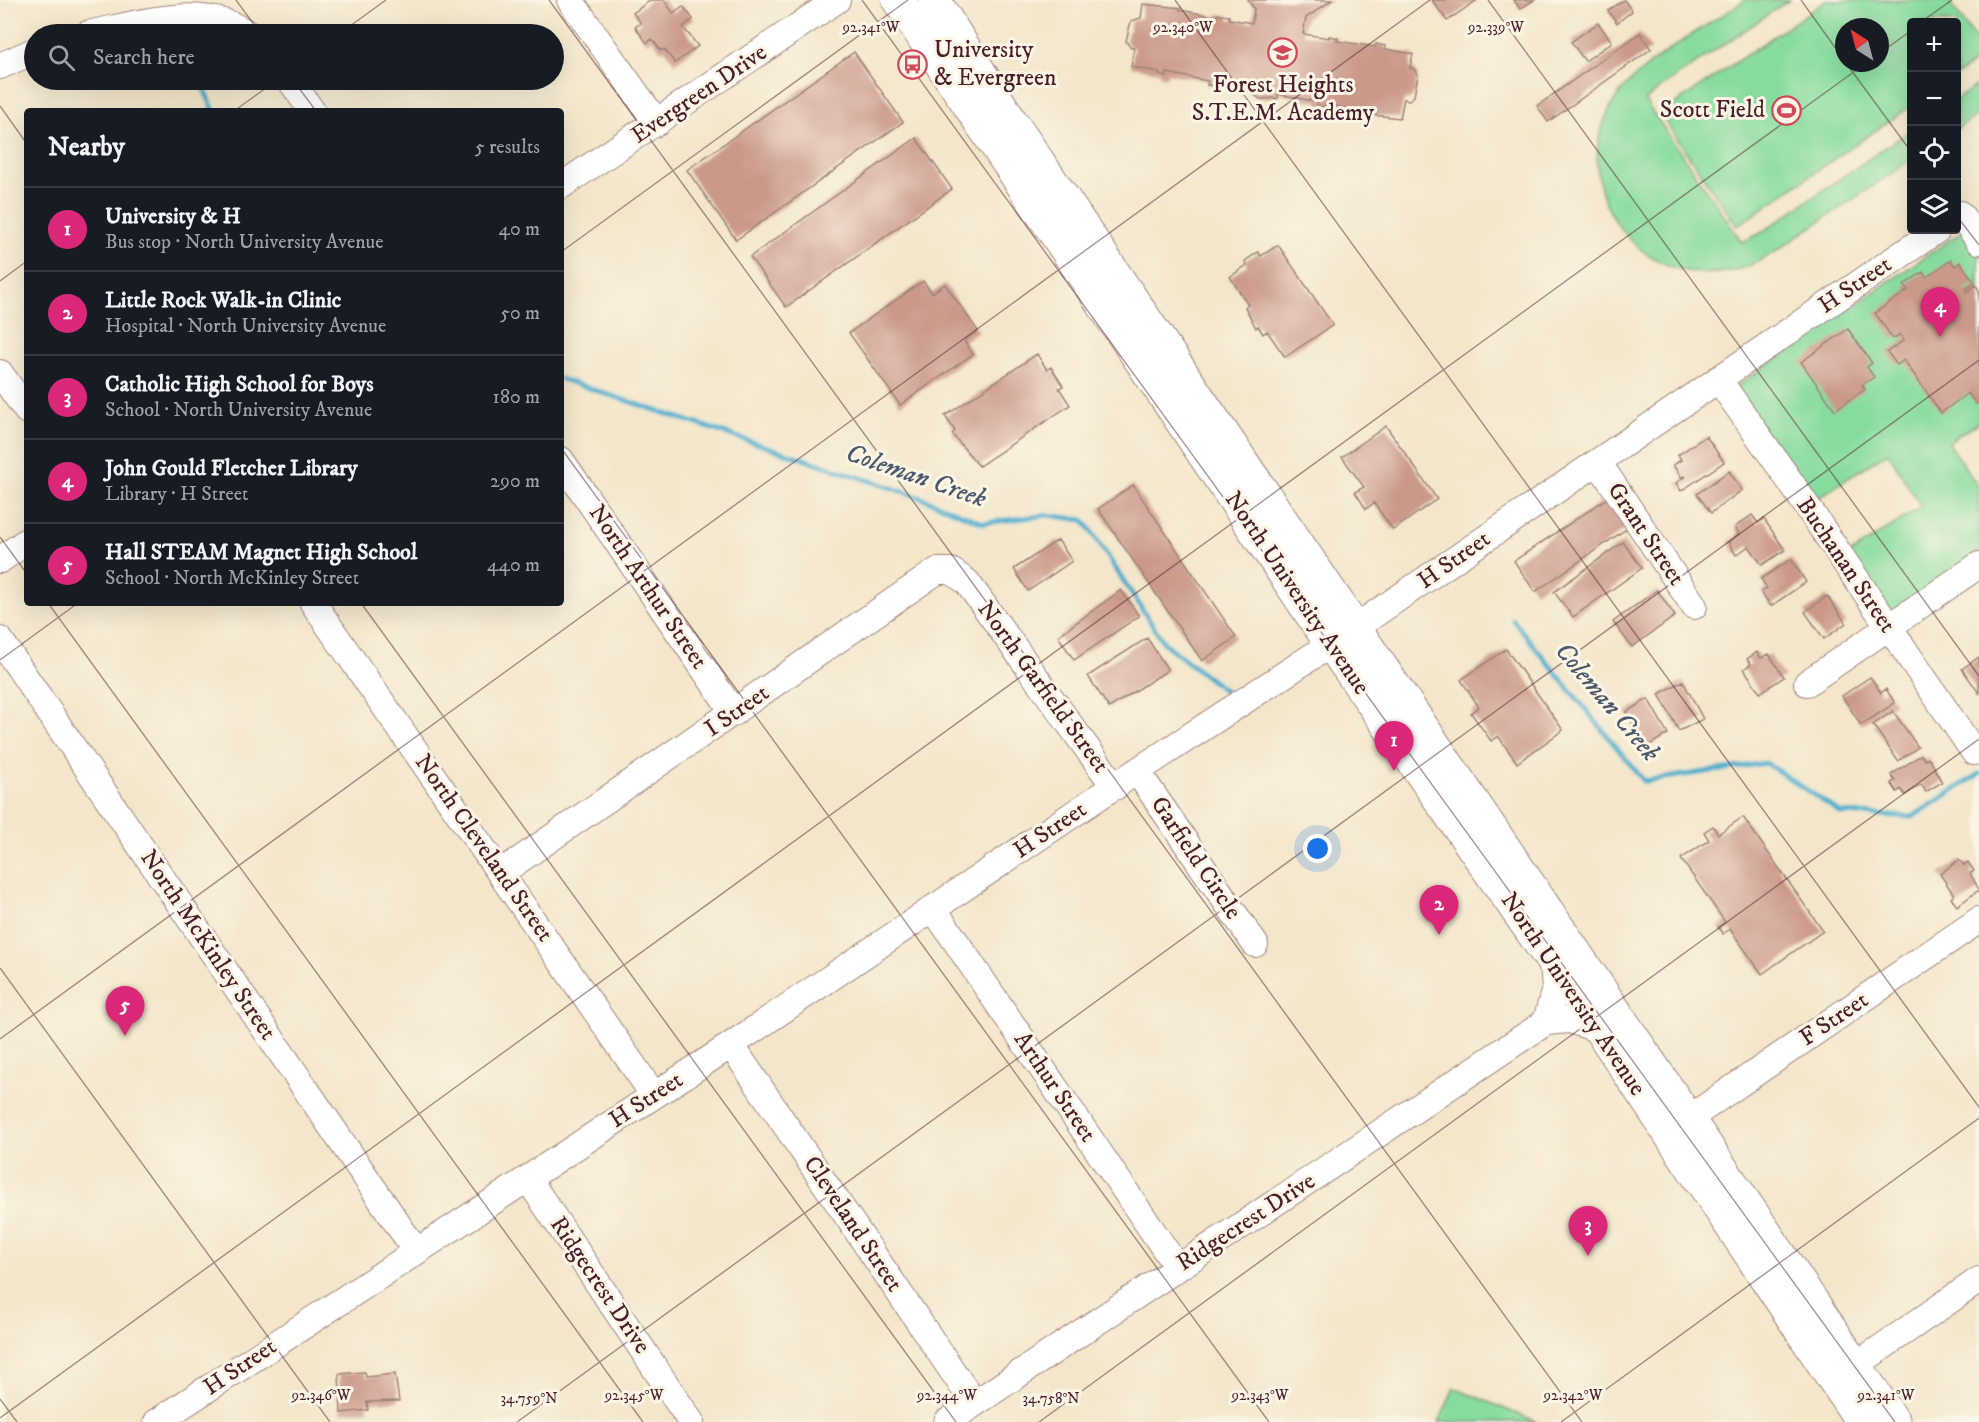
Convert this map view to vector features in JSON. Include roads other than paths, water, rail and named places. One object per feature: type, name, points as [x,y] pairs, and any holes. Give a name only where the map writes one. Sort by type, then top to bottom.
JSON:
[{"type":"main road","name":"North University Avenue","points":[[898,0],[1343,636],[1688,1119],[1894,1422]]},
{"type":"main road","name":"North University Avenue","points":[[934,0],[1553,963],[1862,1422]]},
{"type":"street","points":[[570,0],[657,123]]},
{"type":"street","name":"Evergreen Drive","points":[[564,184],[837,0]]},
{"type":"street","points":[[149,24],[191,17],[225,24]]},
{"type":"street","points":[[0,66],[24,55]]},
{"type":"street","points":[[297,90],[310,108]]},
{"type":"street","points":[[1965,210],[1979,241]]},
{"type":"street","name":"H Street","points":[[157,1422],[528,1179],[653,1094],[731,1045],[1137,771],[1343,636],[1931,234]]},
{"type":"street","points":[[0,373],[24,407]]},
{"type":"street","name":"Buchanan Street","points":[[1718,380],[1785,474],[1974,752]]},
{"type":"street","name":"Grant Street","points":[[1598,462],[1694,606]]},
{"type":"street","name":"North Arthur Street","points":[[564,464],[734,713]]},
{"type":"street","points":[[0,560],[24,543]]},
{"type":"street","points":[[1807,683],[1979,565]]},
{"type":"street","name":"I Street","points":[[502,872],[734,713],[928,575],[937,571],[951,571],[960,575],[971,588]]},
{"type":"street","name":"North Garfield Street","points":[[971,588],[1115,787]]},
{"type":"street","name":"North Cleveland Street","points":[[315,606],[502,872],[653,1094]]},
{"type":"street","name":"North McKinley Street","points":[[0,640],[416,1251]]},
{"type":"street","name":"Garfield Circle","points":[[1137,771],[1256,944]]},
{"type":"street","name":"Arthur Street","points":[[933,908],[1177,1266]]},
{"type":"street","name":"F Street","points":[[1688,1119],[1979,920]]},
{"type":"street","points":[[1553,963],[1555,988],[1546,1022],[1569,1020],[1600,1030]]},
{"type":"street","name":"Ridgecrest Drive","points":[[947,1422],[1177,1266],[1301,1187],[1546,1022]]},
{"type":"street","name":"Cleveland Street","points":[[731,1045],[974,1403]]},
{"type":"street","name":"Ridgecrest Drive","points":[[528,1179],[691,1422]]},
{"type":"street","points":[[1856,1365],[1979,1281]]},
{"type":"waterway","name":"Coleman Creek","points":[[205,90],[213,108]]},
{"type":"waterway","name":"Coleman Creek","points":[[564,380],[922,498],[983,523],[1047,515],[1084,520],[1164,643],[1225,691]]},
{"type":"waterway","name":"Coleman Creek","points":[[1513,620],[1644,781],[1766,763],[1841,813],[1912,817],[1979,774]]},
{"type":"place","name":"Forest Heights S.T.E.M. Academy","points":[[1283,52]]},
{"type":"place","name":"University & Evergreen","points":[[913,64]]},
{"type":"place","name":"Scott Field","points":[[1786,110]]},
{"type":"place","name":"John Gould Fletcher Library","points":[[1940,337]]},
{"type":"place","name":"University & H","points":[[1394,771]]},
{"type":"place","name":"Little Rock Walk-in Clinic","points":[[1439,935]]},
{"type":"place","name":"Hall STEAM Magnet High School","points":[[125,1036]]},
{"type":"place","name":"Catholic High School for Boys","points":[[1588,1256]]}]
